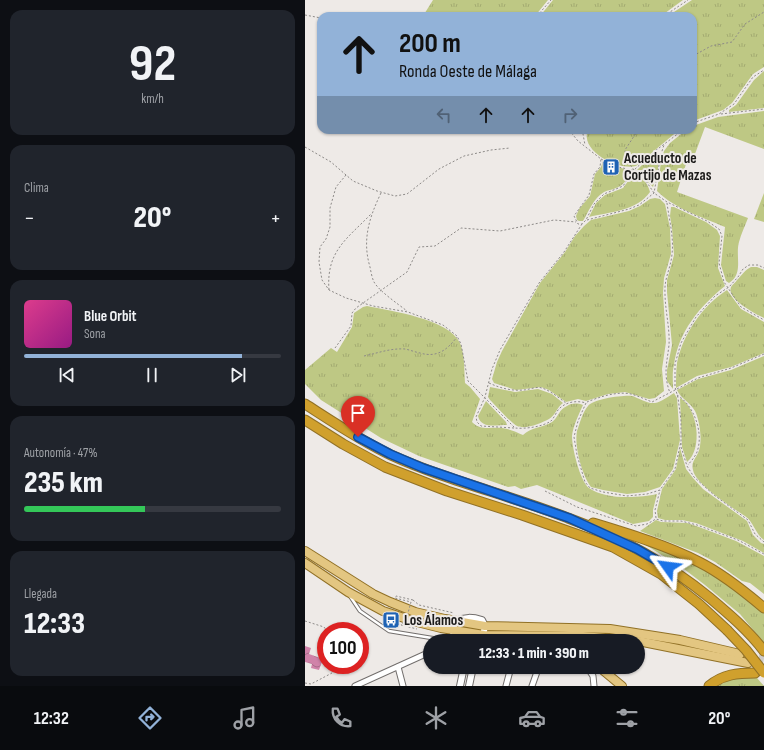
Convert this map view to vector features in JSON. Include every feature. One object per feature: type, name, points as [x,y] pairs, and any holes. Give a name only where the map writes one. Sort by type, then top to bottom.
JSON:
[{"type":"highway","points":[[305,404],[347,431],[390,454],[423,468],[569,518],[637,549],[668,567],[722,608],[764,651]]},
{"type":"highway","points":[[305,420],[343,444],[385,467],[447,491],[522,515],[613,547],[661,574],[699,604],[727,630],[746,650],[760,673],[733,674],[725,676],[709,686]]},
{"type":"highway","points":[[569,518],[583,519],[661,545],[700,562],[731,581],[764,608]]},
{"type":"main road","points":[[305,551],[348,579],[390,602],[415,612],[445,619],[459,618],[484,623],[583,627],[633,632],[680,640],[740,654]]},
{"type":"main road","points":[[305,563],[348,592],[383,611],[441,628],[449,634]]},
{"type":"main road","points":[[645,642],[748,663]]},
{"type":"main road","points":[[608,674],[623,686]]},
{"type":"street","points":[[456,634],[459,618]]},
{"type":"street","points":[[483,634],[484,623]]},
{"type":"street","points":[[355,686],[423,655]]},
{"type":"street","points":[[398,667],[403,686]]},
{"type":"street","points":[[460,686],[463,674]]},
{"type":"street","points":[[469,686],[472,674]]},
{"type":"street","points":[[506,686],[509,674]]},
{"type":"street","points":[[533,686],[537,674]]},
{"type":"street","points":[[592,674],[594,686]]},
{"type":"lane","points":[[348,592],[360,611],[389,630],[423,636]]},
{"type":"path","points":[[540,12],[551,0]]},
{"type":"path","points":[[671,12],[688,0]]},
{"type":"path","points":[[697,54],[711,46],[732,42],[745,24],[764,12]]},
{"type":"path","points":[[305,15],[317,17]]},
{"type":"path","points":[[719,114],[734,104],[753,77],[764,70]]},
{"type":"path","points":[[697,122],[719,114],[764,109]]},
{"type":"path","points":[[572,134],[578,141],[601,159],[618,167],[634,170]]},
{"type":"path","points":[[583,134],[585,145]]},
{"type":"path","points":[[635,134],[625,150],[626,159],[634,170],[644,178],[654,192],[667,202],[707,221],[719,229],[722,236],[720,268],[724,282],[729,287],[741,307],[764,320]]},
{"type":"path","points":[[678,134],[655,151],[634,170],[623,186],[604,194],[594,204],[586,220],[564,252],[539,283],[500,350],[492,369],[485,397],[476,418],[477,422],[481,426],[523,429],[551,420],[557,411],[567,404],[578,401],[586,403],[624,393],[652,402],[698,378],[731,368],[764,354]]},
{"type":"path","points":[[586,220],[639,205],[654,192],[661,154],[665,145]]},
{"type":"path","points":[[305,147],[331,162],[353,181],[395,196],[407,194],[439,169],[464,156],[491,150],[510,148]]},
{"type":"path","points":[[576,222],[574,216],[589,194],[594,174],[600,167],[601,159]]},
{"type":"path","points":[[346,175],[336,187],[330,208],[330,227],[326,239],[320,247],[319,262],[322,280],[329,290],[346,298],[408,312],[443,325],[457,336],[461,344],[468,381],[515,428]]},
{"type":"path","points":[[381,192],[371,214],[367,235],[366,254],[374,283],[408,312]]},
{"type":"path","points":[[667,202],[673,255],[665,279],[669,344],[665,370],[666,382],[670,393]]},
{"type":"path","points":[[329,290],[329,271],[340,246],[348,236],[371,214]]},
{"type":"path","points":[[335,348],[351,326],[353,313],[356,308],[407,272],[419,247],[435,246],[461,228],[500,231],[554,220],[582,224]]},
{"type":"path","points":[[764,268],[758,265],[749,265],[743,269],[729,287],[715,296],[696,317],[681,343],[675,364],[675,390],[681,420],[681,447],[687,466],[694,477],[714,495],[748,520],[755,534],[764,542]]},
{"type":"path","points":[[364,356],[392,349],[406,349],[422,354],[434,355],[450,347],[457,336]]},
{"type":"path","points":[[489,383],[498,387],[515,390],[538,387],[543,388],[553,393],[567,404]]},
{"type":"path","points":[[677,395],[687,402],[693,412],[697,424],[699,440],[697,452],[687,466]]},
{"type":"path","points":[[586,403],[578,421],[574,437],[577,455],[585,482],[590,488],[627,496],[647,494],[660,490]]},
{"type":"path","points":[[656,519],[655,510],[660,490],[675,469],[681,441]]},
{"type":"path","points":[[545,491],[577,507],[636,526],[647,524],[656,519],[663,521],[681,521],[697,525],[738,540],[764,554]]},
{"type":"path","points":[[417,629],[401,625],[402,623],[405,624],[411,602],[395,598],[396,596],[413,600],[419,605],[459,618]]},
{"type":"path","points":[[305,621],[317,625]]},
{"type":"path","points":[[305,683],[311,684],[328,674]]},
{"type":"green space","points":[[433,0],[548,0],[538,12],[426,12]]},
{"type":"green space","points":[[553,0],[683,0],[666,12],[543,12]]},
{"type":"green space","points":[[692,0],[764,0],[764,67],[753,74],[732,103],[723,110],[697,120],[697,12],[674,12]]},
{"type":"green space","points":[[764,71],[764,108],[729,112],[729,110],[736,105],[754,80]]},
{"type":"green space","points":[[764,111],[764,149],[705,127],[692,162],[687,161],[677,192],[748,218],[738,247],[738,270],[734,279],[729,283],[726,281],[721,265],[725,227],[680,208],[657,191],[661,162],[664,151],[670,143],[681,134],[697,134],[697,125],[718,117]]},
{"type":"green space","points":[[588,134],[674,134],[636,166],[629,167],[602,158],[589,145]]},
{"type":"green space","points":[[656,151],[658,152],[658,169],[653,187],[637,170]]},
{"type":"green space","points":[[603,161],[632,172],[621,186],[600,195],[592,205],[583,221],[579,221],[577,220],[576,216],[579,209],[590,196],[595,174],[601,167]]},
{"type":"green space","points":[[634,173],[637,173],[641,177],[649,189],[650,192],[644,198],[638,203],[622,210],[589,217],[596,203],[605,195],[623,188]]},
{"type":"green space","points":[[764,193],[764,222],[754,219]]},
{"type":"green space","points":[[650,199],[660,199],[665,204],[670,228],[671,254],[664,278],[663,293],[666,342],[662,369],[664,391],[655,398],[649,399],[625,392],[608,394],[586,401],[578,399],[566,402],[549,390],[541,387],[516,390],[494,383],[492,379],[502,351],[540,283],[565,252],[575,236],[591,220],[629,211]]},
{"type":"green space","points":[[671,207],[706,222],[717,230],[720,236],[718,268],[725,286],[699,311],[685,331],[676,353],[673,371],[673,389],[667,381],[667,370],[672,345],[667,292],[667,280],[674,255],[670,216]]},
{"type":"green space","points":[[751,267],[757,267],[764,270],[764,318],[743,306],[737,301],[731,292],[731,287],[745,271]]},
{"type":"green space","points":[[727,290],[741,309],[764,322],[764,353],[731,367],[697,376],[676,388],[677,363],[689,331],[709,304]]},
{"type":"green space","points":[[367,306],[418,317],[444,328],[454,335],[462,348],[465,383],[480,399],[472,422],[479,427],[505,428],[523,435],[529,430],[552,422],[564,407],[575,404],[583,405],[572,436],[577,464],[586,484],[589,488],[604,495],[632,497],[657,494],[653,517],[649,521],[633,524],[537,485],[521,489],[515,486],[508,487],[419,456],[381,438],[321,400],[305,384],[305,370],[331,348],[337,352],[352,327],[354,313]]},
{"type":"green space","points":[[764,356],[764,540],[759,535],[751,521],[707,489],[695,476],[693,465],[700,449],[700,432],[697,415],[693,408],[677,390],[698,379],[731,370]]},
{"type":"green space","points":[[490,387],[515,392],[538,389],[552,394],[563,403],[549,419],[533,426],[520,427],[511,422],[490,400],[488,397]]},
{"type":"green space","points":[[674,393],[677,398],[680,440],[673,469],[660,487],[645,492],[627,494],[591,487],[579,460],[576,437],[581,418],[588,406],[602,399],[628,396],[632,396],[649,403],[655,403]]},
{"type":"green space","points":[[680,398],[691,410],[696,429],[697,439],[695,448],[692,456],[687,462],[682,447]]},
{"type":"green space","points":[[486,401],[506,422],[507,425],[486,425],[482,423],[478,416]]},
{"type":"green space","points":[[680,448],[686,469],[693,478],[703,489],[747,521],[753,535],[764,544],[764,553],[743,541],[696,523],[658,518],[657,511],[662,489],[676,469]]},
{"type":"green space","points":[[656,520],[661,522],[687,523],[699,527],[736,541],[764,556],[764,594],[750,583],[742,581],[715,562],[698,553],[640,531]]},
{"type":"green space","points":[[638,540],[698,564],[734,586],[764,613],[764,643],[740,614],[705,585],[684,569]]},
{"type":"green space","points":[[741,677],[757,678],[764,686],[717,686],[731,679]]},
{"type":"water","points":[[305,646],[311,648],[309,654],[317,657],[317,670],[311,668],[312,664],[305,662]]},
{"type":"tunnel","points":[[747,655],[764,659]]},
{"type":"place","name":"Acueducto de Cortijo de Mazas","points":[[611,167]]},
{"type":"place","name":"Los Álamos","points":[[391,620]]},
{"type":"route","points":[[358,437],[390,454],[423,468],[569,518],[637,549],[668,567]]}]
